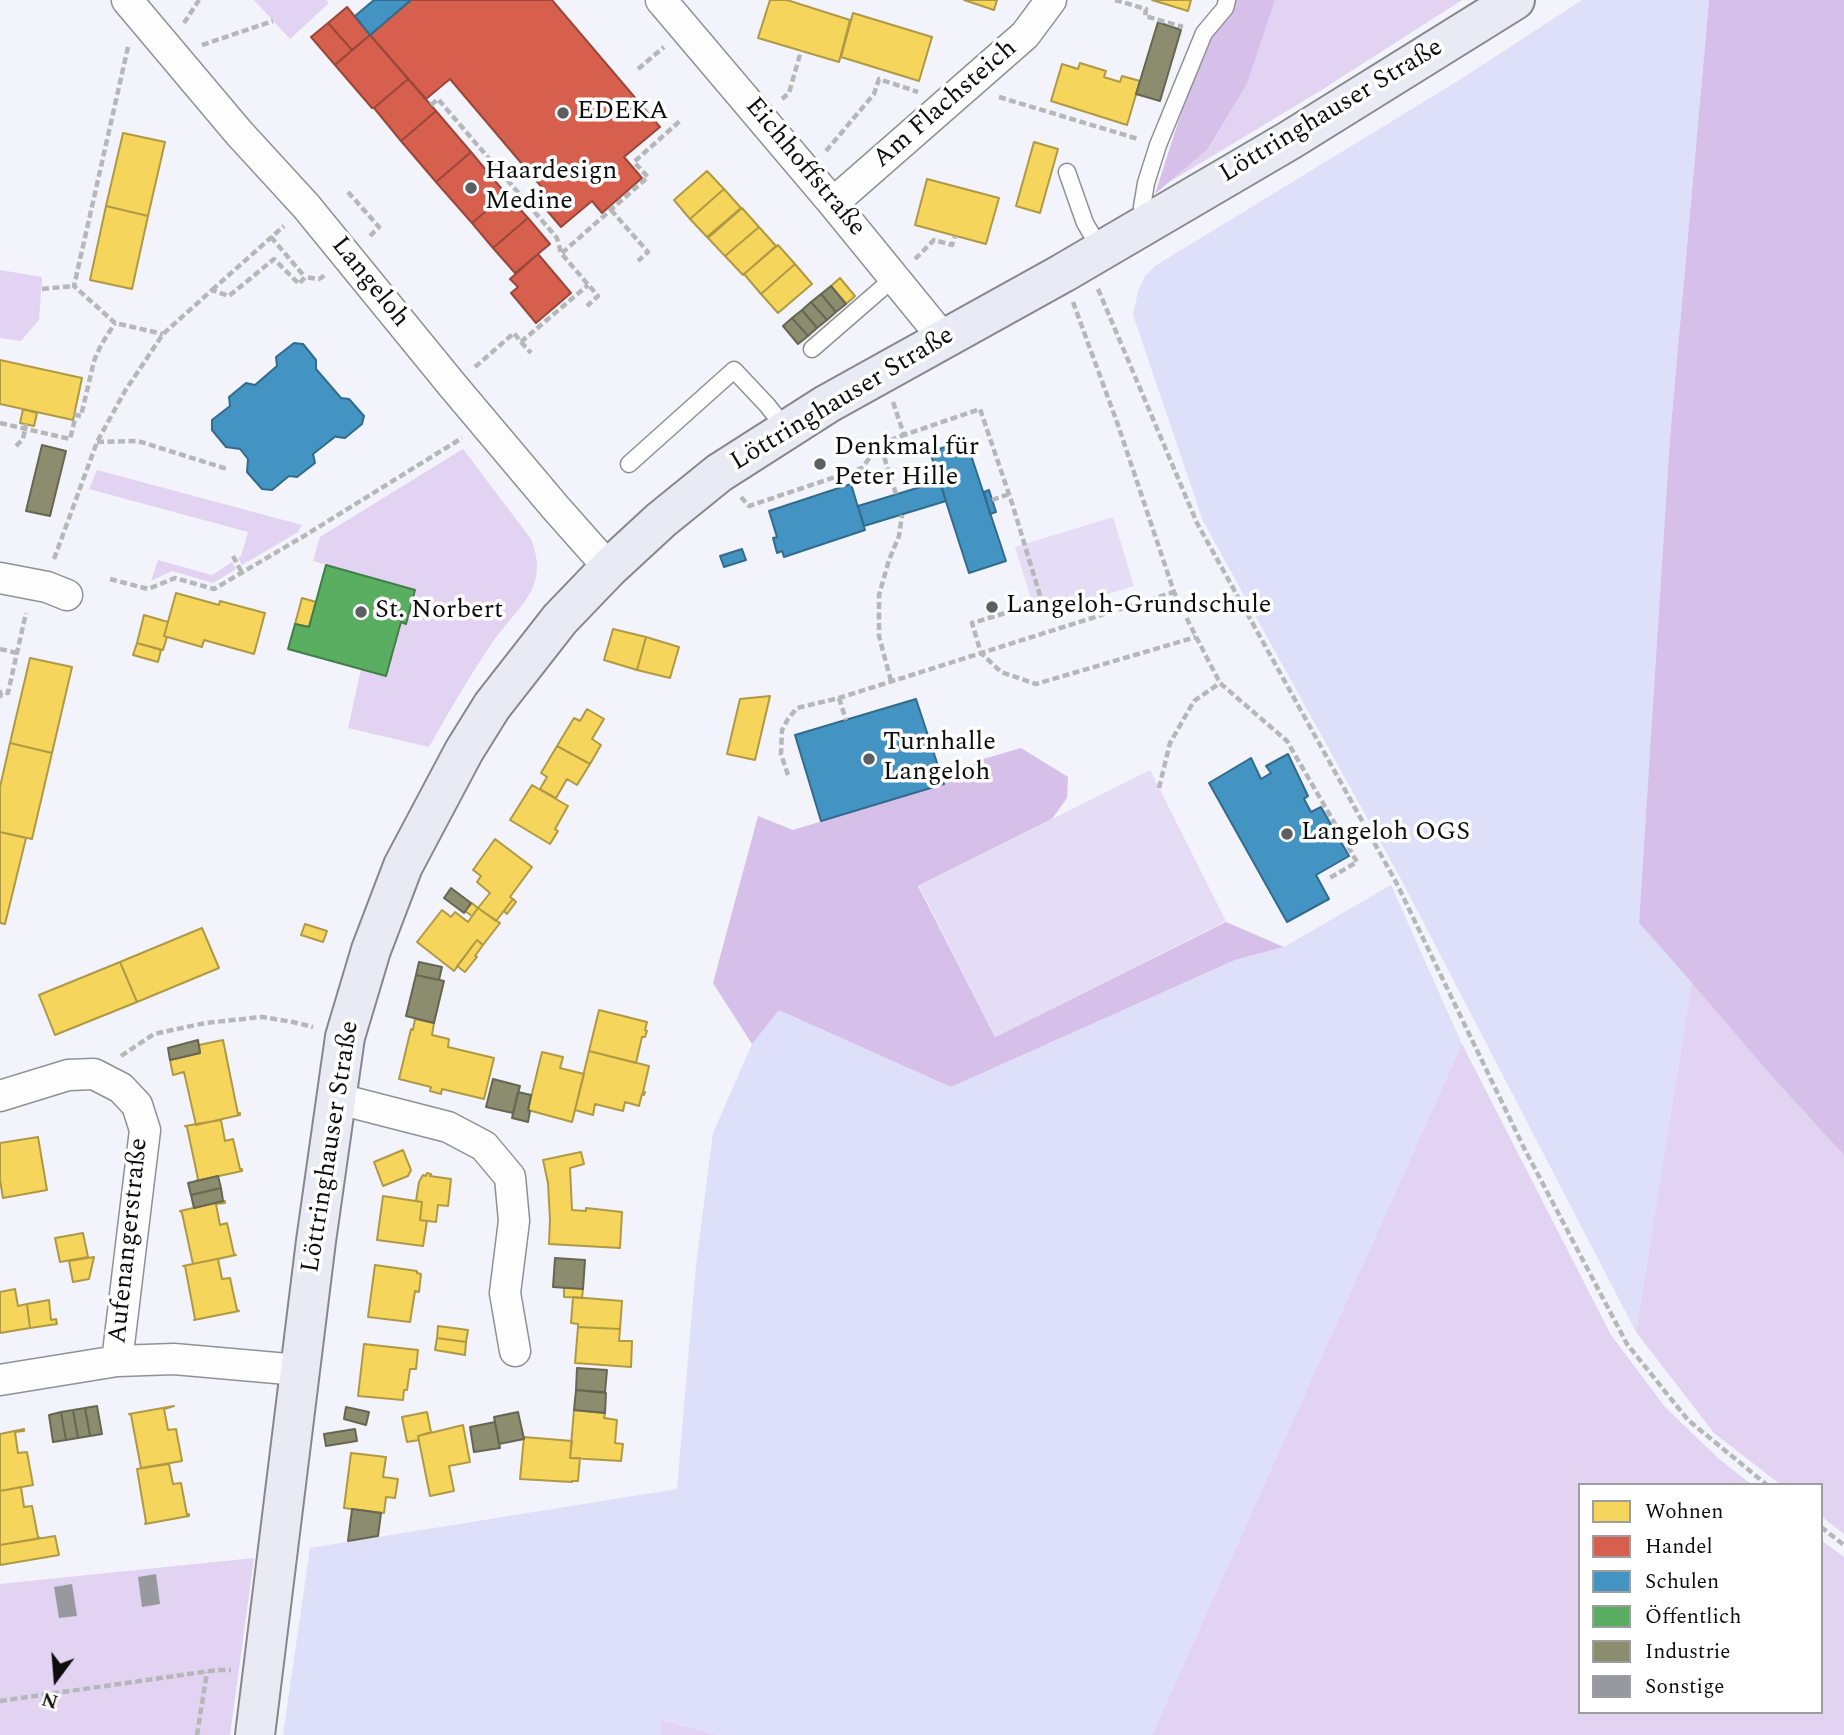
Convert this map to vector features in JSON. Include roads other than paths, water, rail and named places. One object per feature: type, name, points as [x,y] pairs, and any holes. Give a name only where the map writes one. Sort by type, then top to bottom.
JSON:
[{"type":"street","name":"Langeloh","points":[[127,0],[306,206],[453,386],[609,568]]},
{"type":"street","name":"Am Flachsteich","points":[[833,203],[1025,35],[1051,0]]},
{"type":"street","name":"Löttringhauser Straße","points":[[255,1735],[299,1370],[345,1037],[371,950],[403,866],[464,751],[492,706],[561,620],[609,568],[719,473],[865,382],[1290,140],[1515,0]]},
{"type":"street","name":"Eichhoffstraße","points":[[666,2],[833,203],[904,269],[944,339]]},
{"type":"street","points":[[0,578],[57,591]]},
{"type":"street","name":"Aufenangerstraße","points":[[0,1096],[68,1075],[94,1074],[121,1088],[137,1105],[145,1130],[117,1361]]},
{"type":"street","points":[[335,1098],[447,1127],[484,1146],[510,1177],[514,1221],[505,1293],[515,1351]]},
{"type":"street","points":[[0,1380],[117,1361],[174,1359],[299,1370]]},
{"type":"lane","points":[[1146,224],[1142,206],[1158,145],[1204,33],[1225,8],[1227,0]]},
{"type":"lane","points":[[1067,172],[1085,223],[1083,260]]},
{"type":"lane","points":[[812,349],[904,269]]},
{"type":"lane","points":[[629,464],[734,370],[786,429]]},
{"type":"place","name":"EDEKA","points":[[563,113]]},
{"type":"place","name":"Haardesign Medine","points":[[471,188]]},
{"type":"place","name":"Denkmal für Peter Hille","points":[[820,464]]},
{"type":"place","name":"Langeloh-Grundschule","points":[[992,607]]},
{"type":"place","name":"St. Norbert","points":[[361,612]]},
{"type":"place","name":"Turnhalle Langeloh","points":[[869,759]]},
{"type":"place","name":"Langeloh OGS","points":[[1287,834]]}]
